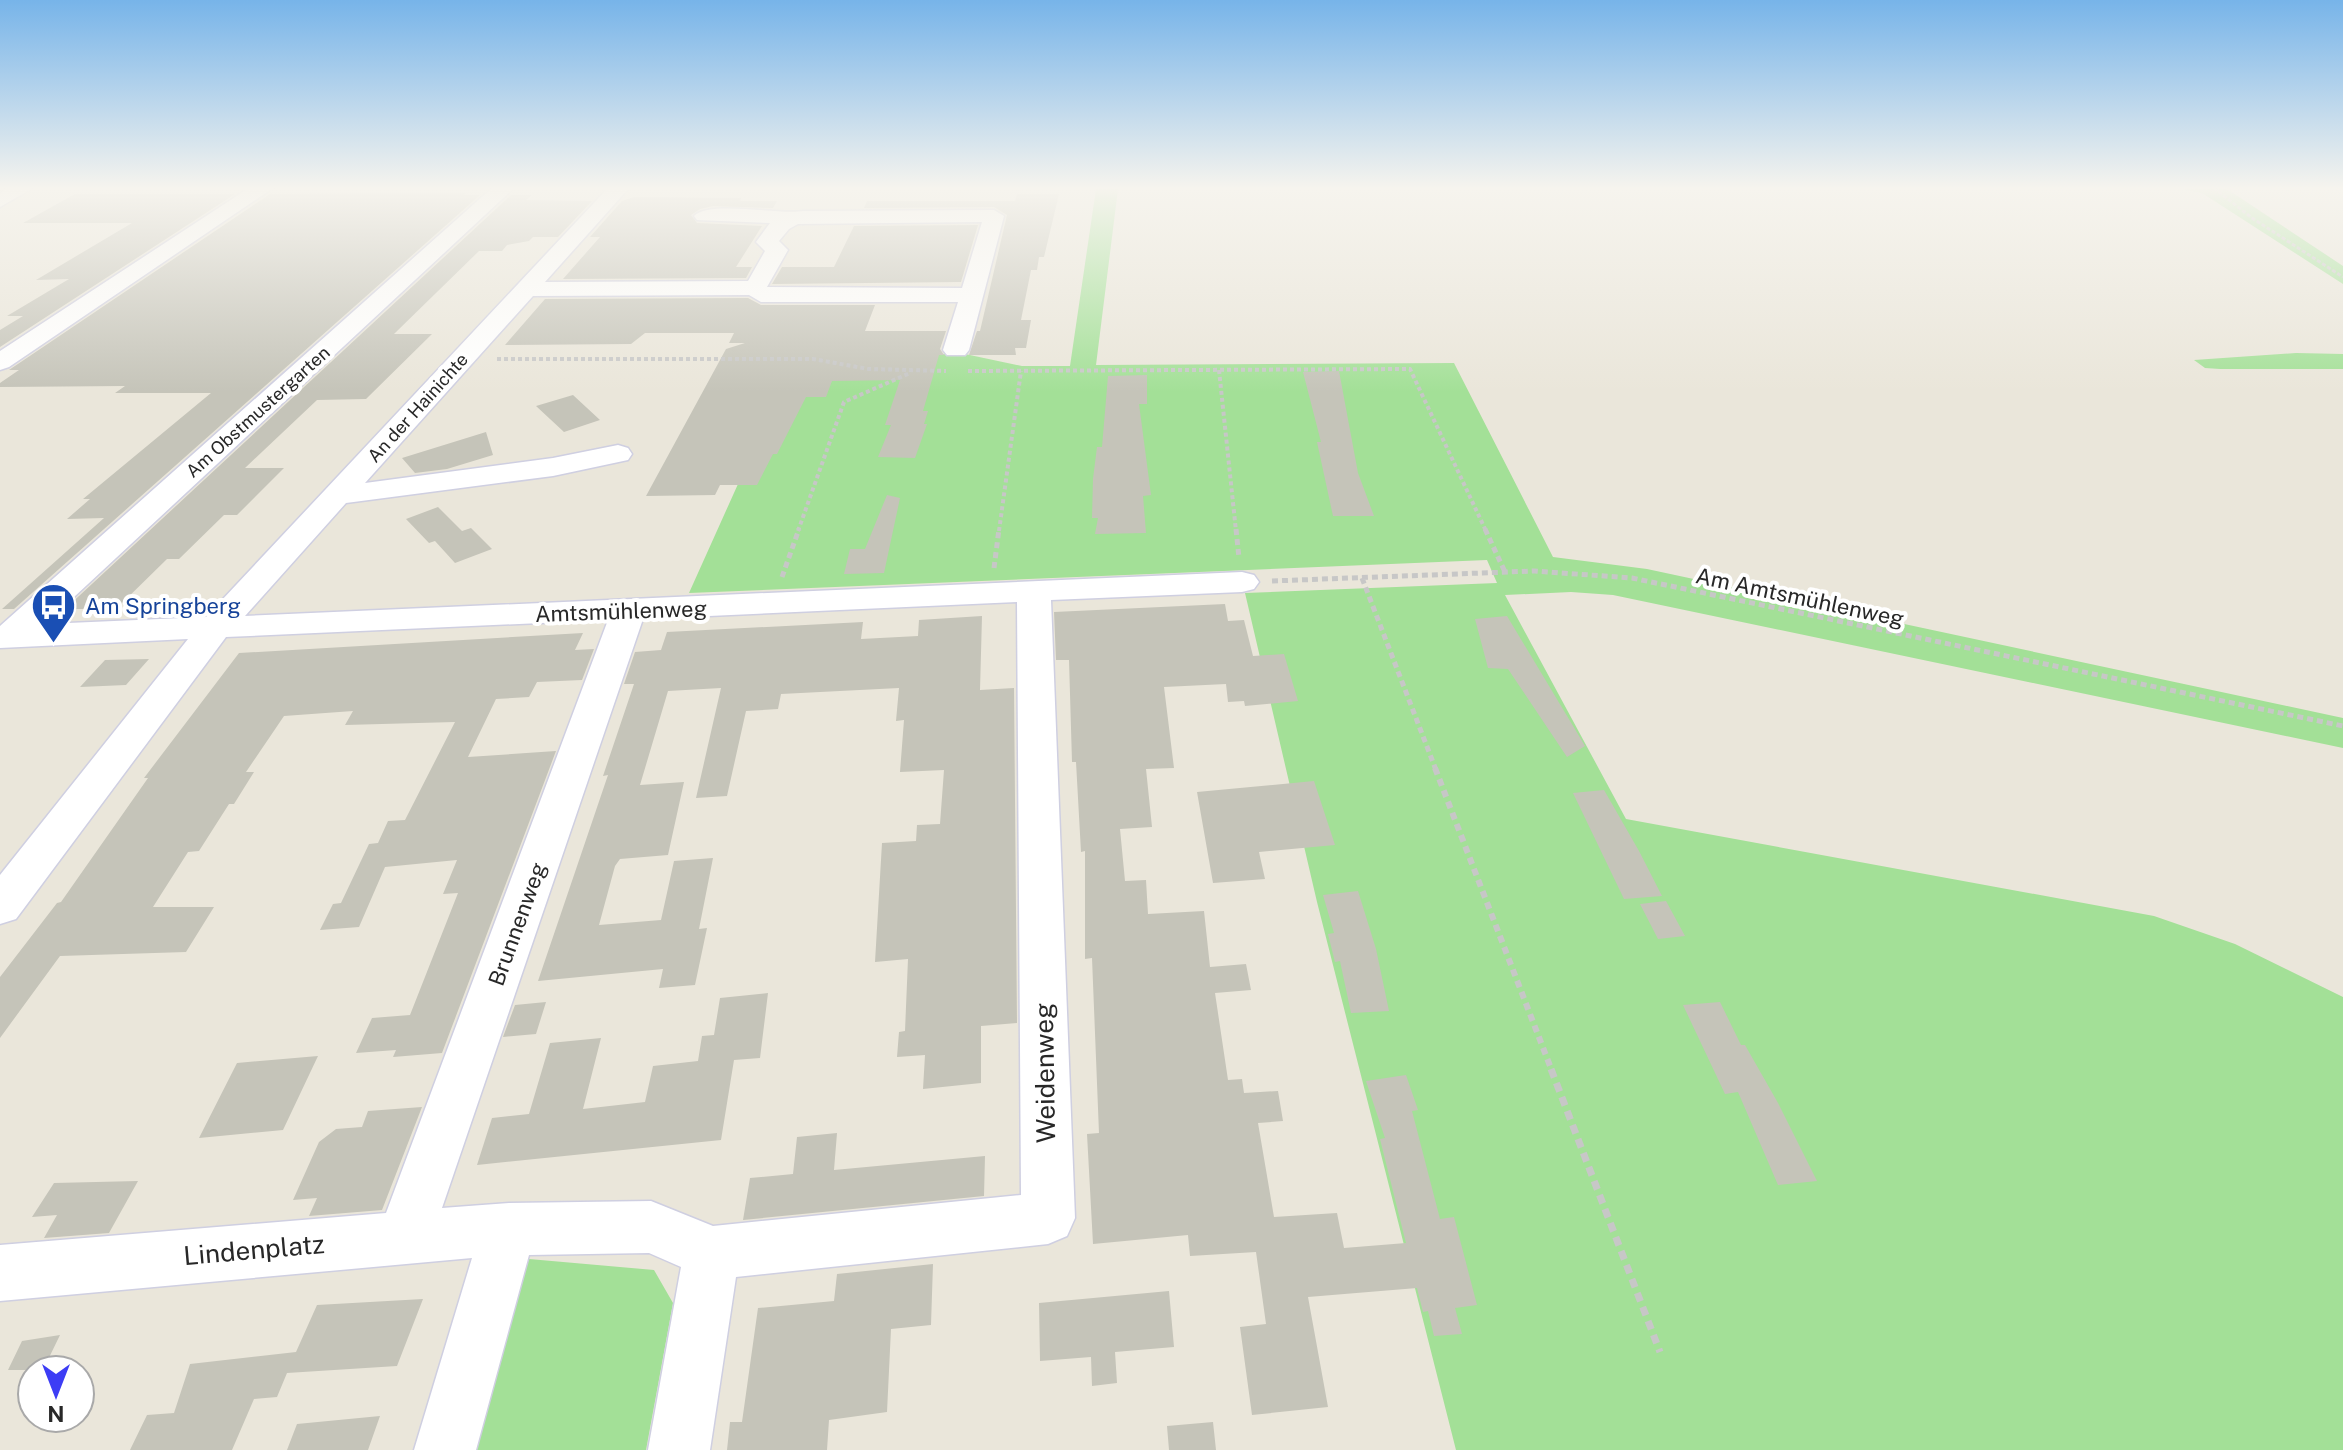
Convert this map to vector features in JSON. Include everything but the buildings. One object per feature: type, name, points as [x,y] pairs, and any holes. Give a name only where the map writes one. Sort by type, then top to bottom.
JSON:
[{"type":"street","points":[[0,362],[161,256]]},
{"type":"street","name":"Am Obstmustergarten","points":[[6,636],[429,256]]},
{"type":"street","name":"An der Hainichte","points":[[216,627],[556,256]]},
{"type":"street","points":[[755,288],[774,256]]},
{"type":"street","points":[[956,350],[982,256]]},
{"type":"street","points":[[525,289],[755,288],[761,295],[970,295]]},
{"type":"street","points":[[339,495],[553,467],[618,454]]},
{"type":"street","name":"Amtsmühlenweg","points":[[6,636],[1242,582]]},
{"type":"street","name":"Weidenweg","points":[[712,1253],[1048,1218],[1012,593]]},
{"type":"street","name":"Brunnenweg","points":[[405,1236],[629,611]]},
{"type":"street","points":[[0,907],[216,627]]},
{"type":"street","name":"Lindenplatz","points":[[0,1273],[509,1229],[651,1227],[712,1253]]},
{"type":"street","points":[[445,1450],[509,1229]]},
{"type":"street","points":[[679,1450],[712,1253]]},
{"type":"path","points":[[2310,256],[2343,277]]},
{"type":"path","points":[[462,360],[799,359],[914,371],[1410,369],[1505,572]]},
{"type":"path","points":[[1219,370],[1242,582]]},
{"type":"path","points":[[772,604],[844,402],[914,371]]},
{"type":"path","points":[[1012,593],[1021,371]]},
{"type":"path","name":"Am Amtsmühlenweg","points":[[1242,582],[1505,572],[1581,573],[1632,578],[2343,726]]},
{"type":"path","points":[[1362,578],[1660,1352]]},
{"type":"green space","points":[[1086,256],[1110,256],[1096,365],[1454,363],[1553,557],[1647,569],[2343,718],[2343,748],[1613,595],[1571,592],[1505,595],[1626,819],[2154,916],[2235,944],[2343,997],[2343,1450],[1456,1450],[1317,902],[1245,593],[1497,583],[1487,560],[689,593],[796,355],[965,354],[1022,366],[1070,366]]},
{"type":"green space","points":[[2299,256],[2327,256],[2343,266],[2343,284]]},
{"type":"green space","points":[[2296,353],[2343,354],[2343,369],[2220,369],[2205,368],[2194,360]]},
{"type":"green space","points":[[529,1259],[654,1270],[673,1303],[646,1450],[456,1450],[504,1282]]},
{"type":"place","name":"Am Springberg","points":[[54,645]]}]
